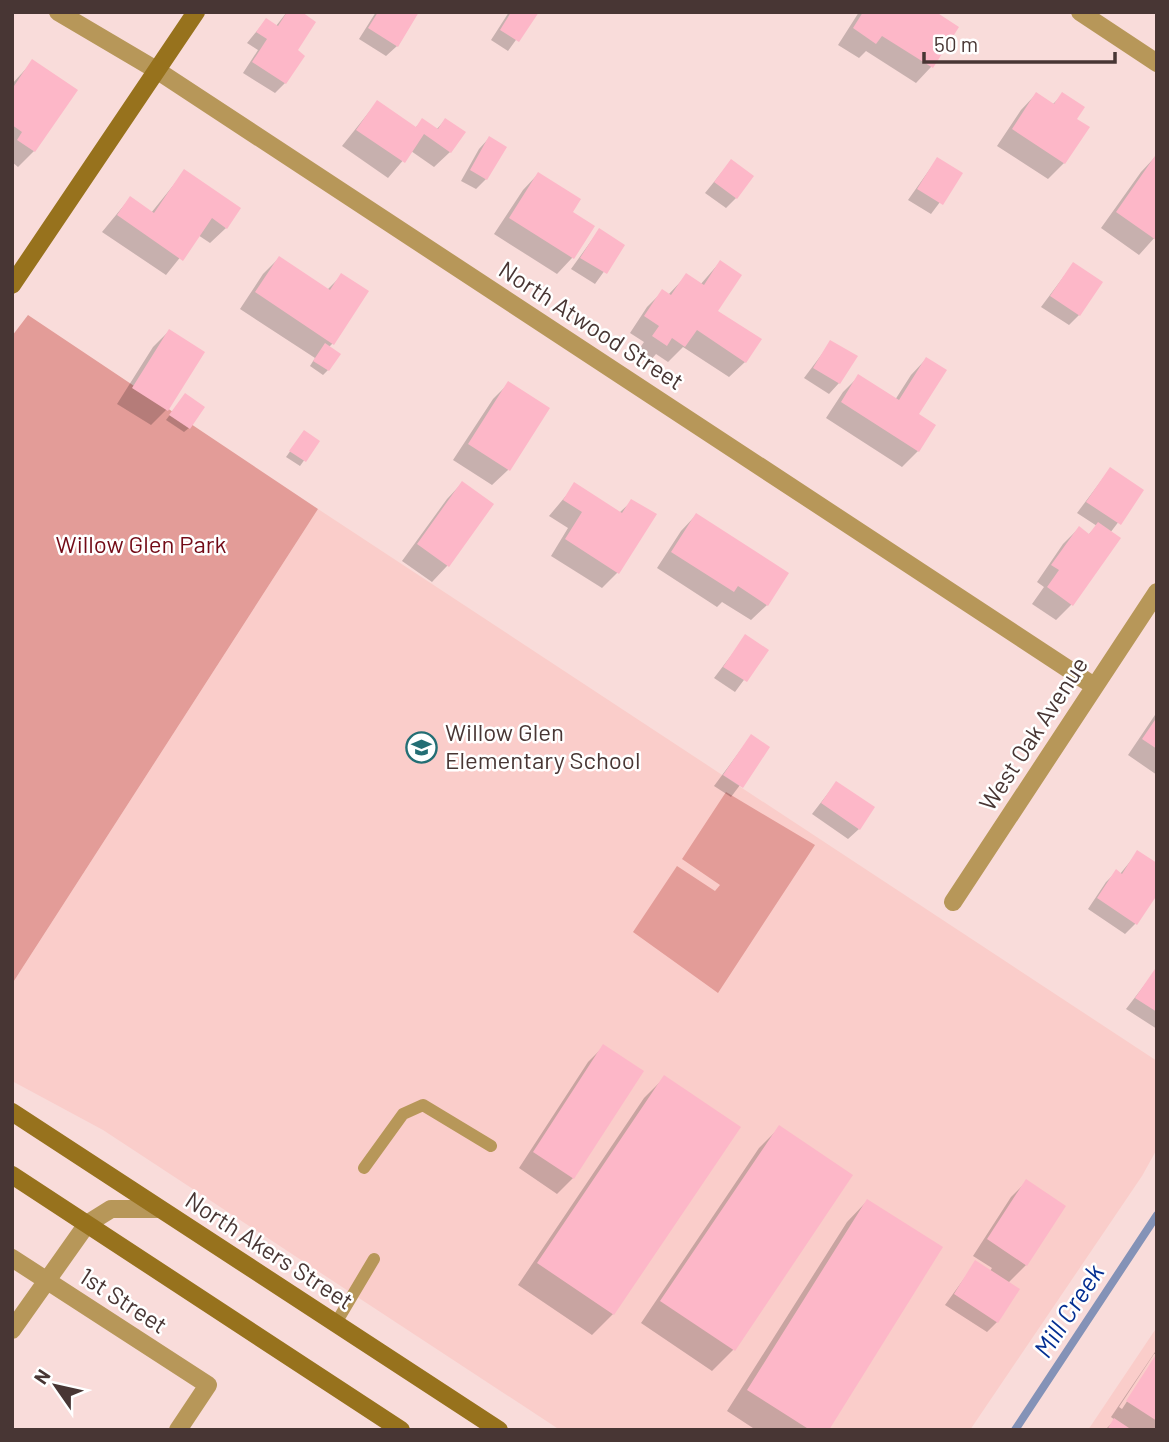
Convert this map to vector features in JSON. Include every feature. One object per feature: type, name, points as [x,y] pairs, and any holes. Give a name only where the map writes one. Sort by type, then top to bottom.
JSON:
[{"type":"main road","points":[[12,285],[196,12]]},
{"type":"main road","name":"North Akers Street","points":[[12,1112],[499,1430]]},
{"type":"main road","points":[[12,1175],[401,1430]]},
{"type":"street","name":"North Atwood Street","points":[[58,12],[158,71],[1094,686]]},
{"type":"street","points":[[1080,12],[1157,63]]},
{"type":"street","name":"West Oak Avenue","points":[[953,902],[1157,592]]},
{"type":"street","points":[[12,1330],[87,1224],[111,1209],[158,1209]]},
{"type":"street","name":"1st Street","points":[[12,1258],[208,1385],[178,1430]]},
{"type":"lane","points":[[364,1168],[403,1115],[423,1105],[491,1146]]},
{"type":"lane","points":[[336,1323],[374,1259]]},
{"type":"shaded area","name":"Willow Glen Elementary School","points":[[318,509],[1157,1061],[1157,1149],[1142,1176],[970,1430],[560,1430],[103,1130],[12,1081],[12,984]]},
{"type":"shaded area","points":[[1157,1327],[1157,1430],[1088,1430]]},
{"type":"green space","name":"Willow Glen Park","points":[[28,315],[318,509],[12,984],[12,336]]},
{"type":"green space","points":[[726,792],[815,845],[718,993],[633,932],[677,866],[715,891],[720,885],[682,859]]},
{"type":"building","points":[[287,12],[302,12],[316,22],[298,50],[305,56],[286,84],[252,62],[267,39],[256,32],[266,18],[278,26]]},
{"type":"building","points":[[378,12],[419,12],[398,47],[368,28]]},
{"type":"building","points":[[511,12],[539,12],[519,42],[500,30]]},
{"type":"building","points":[[863,12],[936,12],[959,27],[933,68],[882,36],[876,44],[853,28]]},
{"type":"building","points":[[32,59],[78,90],[35,152],[17,140],[22,132],[12,125],[12,89]]},
{"type":"building","points":[[1036,92],[1054,104],[1062,92],[1085,107],[1077,119],[1090,127],[1065,164],[1012,129]]},
{"type":"building","points":[[377,100],[416,127],[422,118],[438,129],[445,118],[466,132],[451,153],[424,134],[405,163],[356,130]]},
{"type":"building","points":[[489,136],[507,147],[487,180],[470,170]]},
{"type":"building","points":[[1157,153],[1157,239],[1156,240],[1116,212]]},
{"type":"building","points":[[937,157],[963,173],[943,205],[917,189]]},
{"type":"building","points":[[731,159],[754,176],[737,199],[714,182]]},
{"type":"building","points":[[184,169],[241,208],[227,229],[212,218],[183,261],[117,215],[130,196],[154,213]]},
{"type":"building","points":[[538,172],[581,199],[573,212],[595,226],[574,259],[509,218]]},
{"type":"building","points":[[599,228],[625,245],[607,274],[580,258]]},
{"type":"building","points":[[279,256],[330,290],[341,273],[369,291],[334,345],[255,292]]},
{"type":"building","points":[[720,260],[742,275],[718,311],[762,339],[746,363],[697,330],[685,347],[672,338],[667,346],[652,336],[659,326],[644,316],[662,289],[671,295],[686,273],[704,285]]},
{"type":"building","points":[[1073,262],[1103,282],[1080,316],[1050,296]]},
{"type":"building","points":[[169,329],[205,352],[168,411],[132,388]]},
{"type":"building","points":[[830,340],[858,356],[840,384],[813,368]]},
{"type":"building","points":[[325,343],[341,354],[329,371],[313,361]]},
{"type":"building","points":[[926,357],[947,370],[919,414],[936,425],[919,452],[841,402],[858,374],[899,400]]},
{"type":"building","points":[[508,381],[550,408],[510,471],[468,444]]},
{"type":"building","points":[[185,393],[205,407],[190,429],[169,415]]},
{"type":"building","points":[[304,430],[320,441],[306,462],[289,451]]},
{"type":"building","points":[[1110,467],[1144,490],[1121,525],[1086,502]]},
{"type":"building","points":[[462,481],[494,504],[449,567],[417,544]]},
{"type":"building","points":[[574,482],[622,513],[631,499],[657,514],[619,574],[565,539],[582,512],[563,500]]},
{"type":"building","points":[[696,513],[789,573],[768,606],[738,586],[734,592],[671,552]]},
{"type":"building","points":[[1098,522],[1121,538],[1073,606],[1047,587],[1059,570],[1051,565],[1079,526],[1089,534]]},
{"type":"building","points":[[745,634],[769,650],[747,682],[723,667]]},
{"type":"building","points":[[1157,717],[1157,749],[1142,739]]},
{"type":"building","points":[[751,734],[770,747],[743,788],[723,775]]},
{"type":"building","points":[[836,781],[875,807],[860,830],[821,803]]},
{"type":"building","points":[[1137,850],[1157,863],[1157,895],[1137,925],[1097,898],[1116,869],[1122,874]]},
{"type":"building","points":[[1157,966],[1157,1012],[1135,998]]},
{"type":"building","points":[[603,1044],[644,1071],[574,1179],[533,1152]]},
{"type":"building","points":[[664,1075],[741,1127],[614,1315],[537,1263]]},
{"type":"building","points":[[779,1125],[853,1175],[735,1351],[660,1301]]},
{"type":"building","points":[[1026,1179],[1066,1206],[1027,1266],[987,1239]]},
{"type":"building","points":[[867,1199],[943,1247],[829,1430],[810,1430],[747,1390]]},
{"type":"building","points":[[975,1260],[1020,1289],[998,1323],[954,1294]]},
{"type":"building","points":[[1157,1353],[1157,1421],[1126,1401]]},
{"type":"building","points":[[1114,1418],[1132,1430],[1107,1430]]},
{"type":"waterway","name":"Mill Creek","points":[[1015,1430],[1157,1215]]},
{"type":"place","name":"Willow Glen Elementary School","points":[[422,747]]}]
